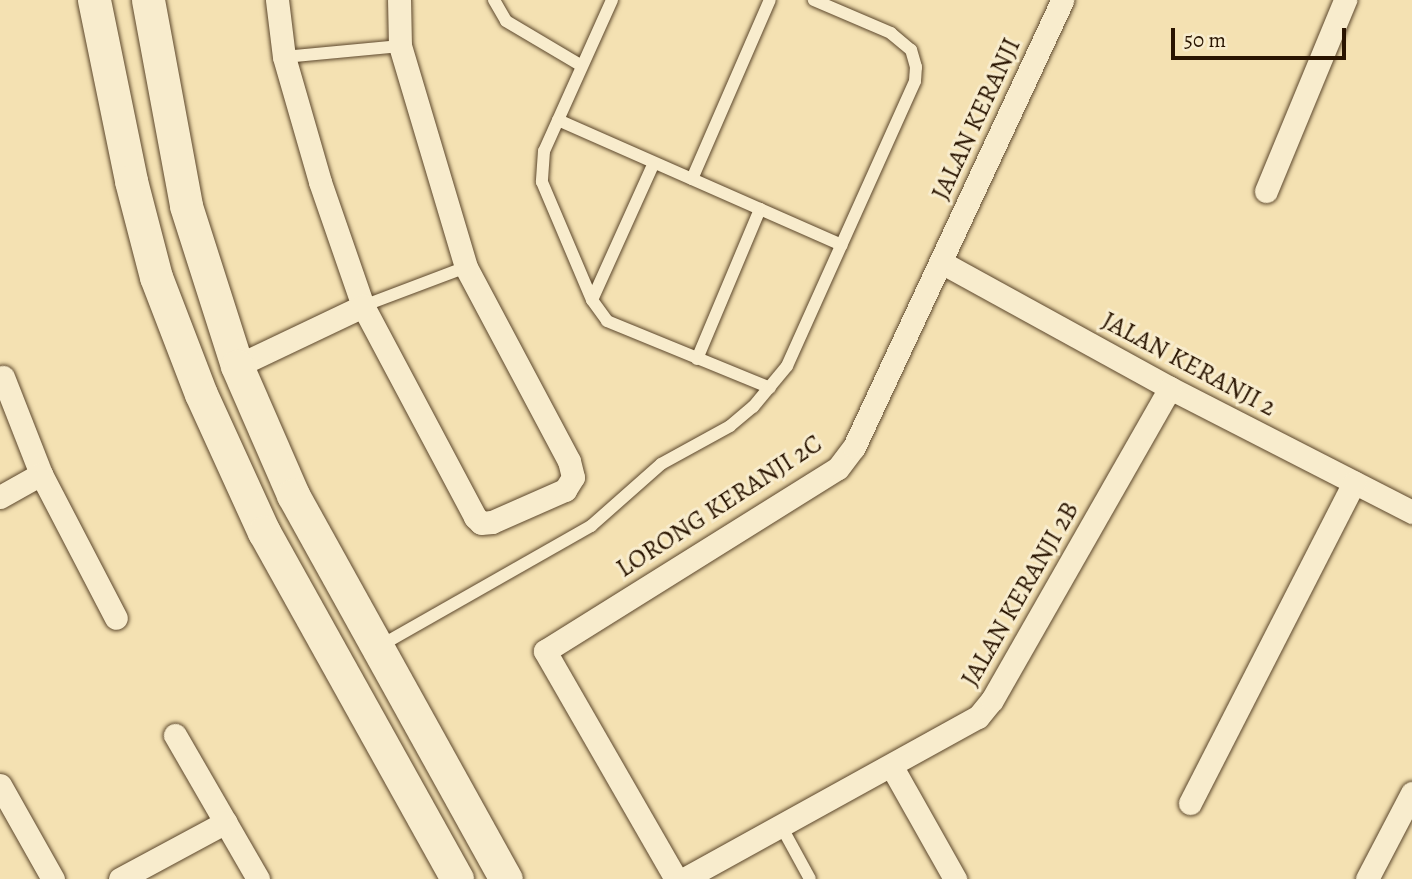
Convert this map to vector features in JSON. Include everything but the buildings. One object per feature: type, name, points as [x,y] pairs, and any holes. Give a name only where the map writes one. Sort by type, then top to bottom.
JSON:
[{"type":"main road","points":[[94,0],[131,181],[156,276],[201,394],[264,532],[457,879]]},
{"type":"main road","points":[[148,0],[186,205],[237,366],[293,495],[506,879]]},
{"type":"street","points":[[277,0],[284,57],[320,182],[363,306],[475,517],[481,523],[492,522],[565,490],[573,477],[569,461],[466,267],[400,46],[399,0]]},
{"type":"street","name":"JALAN KERANJI","points":[[941,261],[1062,0]]},
{"type":"street","points":[[1266,191],[1345,0]]},
{"type":"street","name":"JALAN KERANJI 2","points":[[941,261],[1171,388],[1412,512]]},
{"type":"street","name":"LORONG KERANJI 2C","points":[[676,879],[545,650],[838,468],[854,447],[941,261]]},
{"type":"street","points":[[237,366],[363,306]]},
{"type":"street","points":[[3,377],[41,474],[116,618]]},
{"type":"street","name":"JALAN KERANJI 2B","points":[[684,879],[892,767],[978,716],[992,701],[1171,388]]},
{"type":"street","points":[[0,497],[41,474]]},
{"type":"street","points":[[1190,803],[1354,482]]},
{"type":"street","points":[[175,735],[258,879]]},
{"type":"street","points":[[892,767],[955,879]]},
{"type":"street","points":[[0,785],[53,879]]},
{"type":"street","points":[[1367,879],[1412,793]]},
{"type":"street","points":[[120,879],[226,822]]},
{"type":"lane","points":[[494,0],[506,21],[582,66]]},
{"type":"lane","points":[[612,0],[540,166],[542,182],[592,300],[620,330],[770,388]]},
{"type":"lane","points":[[692,179],[770,0]]},
{"type":"lane","points":[[378,648],[592,526],[661,464],[730,426],[770,388],[788,366],[915,81],[916,67],[911,50],[891,33],[814,0]]},
{"type":"lane","points":[[284,57],[400,46]]},
{"type":"lane","points":[[558,120],[842,244]]},
{"type":"lane","points":[[592,300],[654,163]]},
{"type":"lane","points":[[697,359],[760,209]]},
{"type":"lane","points":[[363,306],[466,267]]},
{"type":"lane","points":[[781,827],[810,879]]}]
